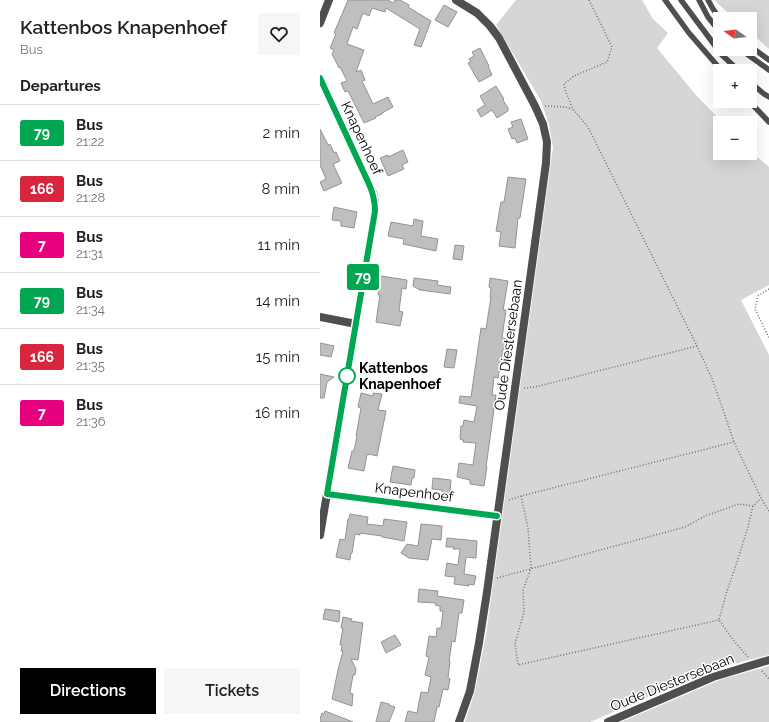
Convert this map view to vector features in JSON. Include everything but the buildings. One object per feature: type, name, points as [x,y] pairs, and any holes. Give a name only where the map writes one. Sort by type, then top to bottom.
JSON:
[{"type":"street","points":[[320,23],[329,0]]},
{"type":"street","name":"Oude Diestersebaan","points":[[456,0],[477,13],[499,38],[535,106],[543,124],[547,142],[546,163],[489,580],[470,691],[459,722]]},
{"type":"street","name":"Knapenhoef","points":[[320,78],[373,193],[375,202],[375,211],[320,535]]},
{"type":"street","points":[[320,317],[356,324]]},
{"type":"street","name":"Knapenhoef","points":[[327,494],[497,516]]},
{"type":"street","name":"Oude Diestersebaan","points":[[608,722],[713,677],[769,660]]},
{"type":"lane","points":[[665,0],[689,33],[716,64]]},
{"type":"lane","points":[[682,0],[722,55],[731,64]]},
{"type":"lane","points":[[699,0],[713,23]]},
{"type":"lane","points":[[708,0],[715,12]]},
{"type":"lane","points":[[757,51],[769,60]]},
{"type":"lane","points":[[750,56],[769,70]]},
{"type":"lane","points":[[757,88],[769,97]]},
{"type":"lane","points":[[756,108],[769,122]]},
{"type":"path","points":[[589,0],[612,48],[607,62],[574,76],[564,84],[566,90],[573,109],[588,127],[697,346],[713,381],[734,442],[761,498],[769,511]]},
{"type":"path","points":[[535,106],[565,106],[573,109]]},
{"type":"path","points":[[769,290],[758,296],[755,309],[769,338]]},
{"type":"path","points":[[515,389],[535,387],[697,346]]},
{"type":"path","points":[[499,504],[521,496],[734,442]]},
{"type":"path","points":[[521,496],[528,528],[531,568],[523,590],[524,612],[515,644],[518,665],[718,620]]},
{"type":"path","points":[[718,620],[736,568],[753,506],[761,498]]},
{"type":"path","points":[[489,580],[685,527],[705,516],[740,504],[753,506]]},
{"type":"path","points":[[718,620],[734,641],[769,678]]},
{"type":"shaded area","points":[[516,0],[642,0],[653,19],[668,33],[657,48],[696,95],[716,116],[713,116],[713,160],[757,160],[757,157],[769,167],[769,285],[741,300],[769,355],[769,655],[711,670],[590,722],[465,722],[475,691],[486,635],[553,147],[549,125],[541,101],[496,25]]},
{"type":"shaded area","points":[[714,0],[769,0],[769,49],[757,38],[757,12],[727,12]]},
{"type":"shaded area","points":[[769,666],[769,722],[621,722],[722,679]]},
{"type":"bus line","name":"79","points":[[320,78],[373,193],[375,202],[375,211],[327,494],[497,516]]},
{"type":"place","name":"Kattenbos Knapenhoef","points":[[347,376]]}]
